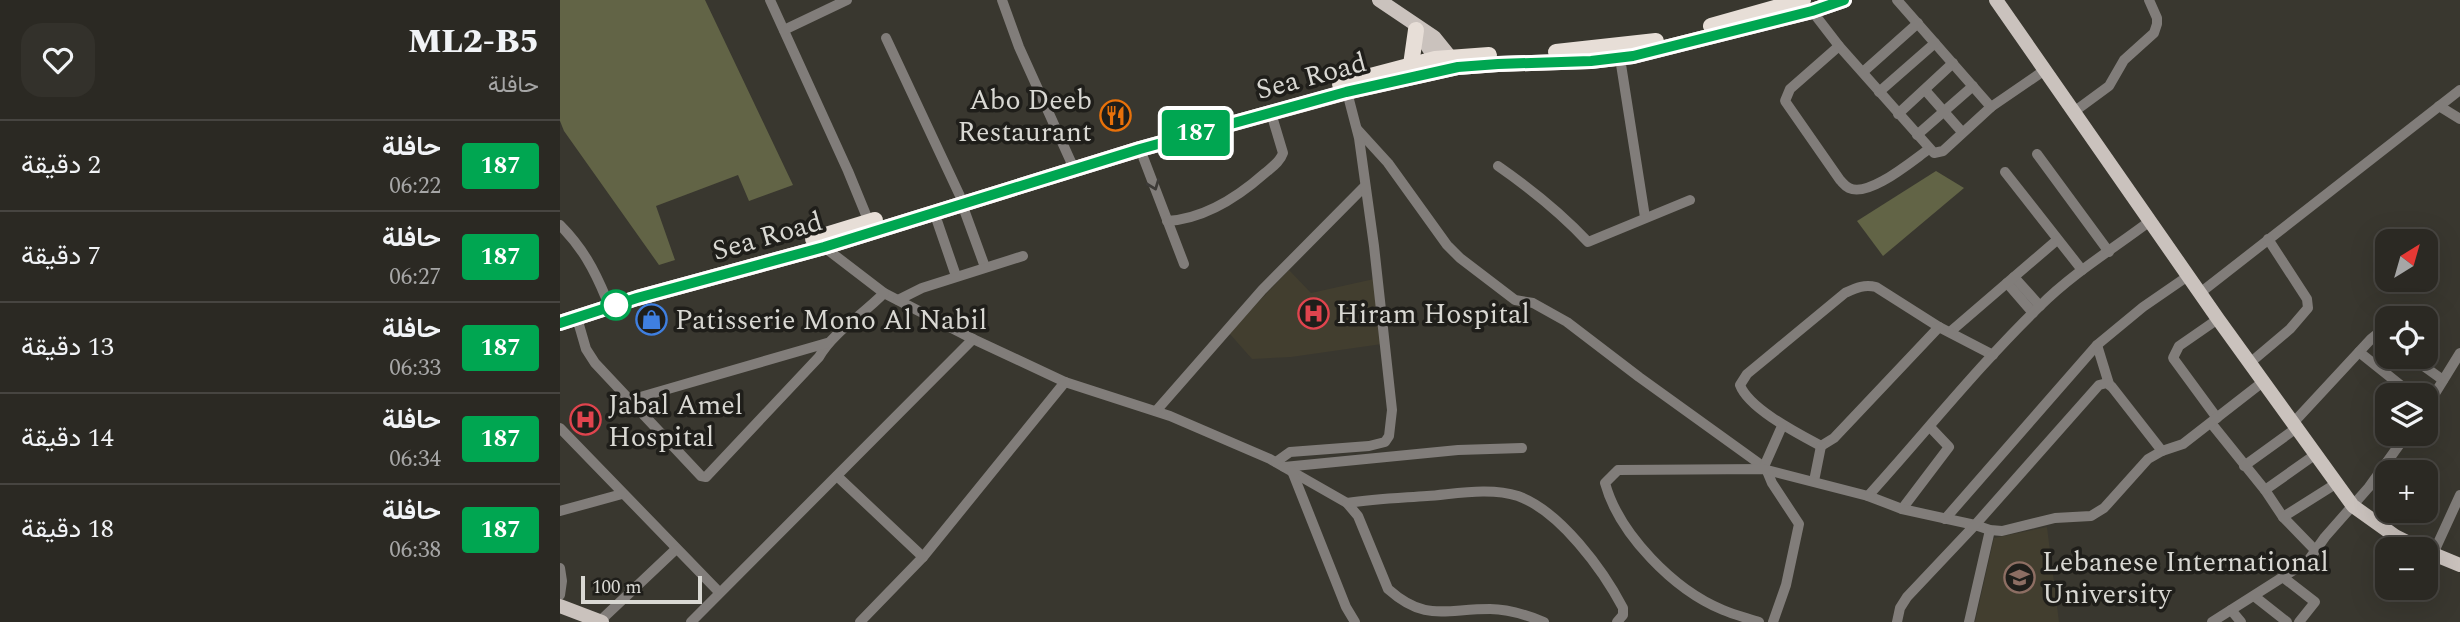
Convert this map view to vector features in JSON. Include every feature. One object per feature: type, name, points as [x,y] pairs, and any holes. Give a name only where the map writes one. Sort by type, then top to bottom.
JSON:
[{"type":"highway","name":"Sea Road","points":[[560,323],[637,298],[824,247],[871,226],[933,212],[1071,162],[1213,118],[1411,65],[1652,42],[1808,5],[1844,0]]},
{"type":"highway","name":"Sea Road","points":[[560,312],[1447,63],[1498,64],[1620,58],[1679,45],[1808,5]]},
{"type":"highway","points":[[1411,65],[1415,28]]},
{"type":"main road","points":[[1379,0],[1415,28],[1434,37],[1447,63]]},
{"type":"main road","points":[[1996,0],[2218,319],[2353,506],[2397,537]]},
{"type":"main road","points":[[2438,556],[2460,565]]},
{"type":"main road","points":[[560,606],[601,621]]},
{"type":"street","points":[[770,0],[871,226]]},
{"type":"street","points":[[784,30],[847,0]]},
{"type":"street","points":[[1002,0],[1018,47],[1071,162]]},
{"type":"street","points":[[1897,0],[1991,107]]},
{"type":"street","points":[[2075,111],[2109,86],[2124,60],[2154,33],[2157,18],[2149,0]]},
{"type":"street","points":[[1808,5],[1839,46],[1934,153],[1939,153],[1991,107],[2045,70]]},
{"type":"street","points":[[1863,72],[1918,23]]},
{"type":"street","points":[[886,38],[961,200],[985,267]]},
{"type":"street","points":[[1879,92],[1935,43]]},
{"type":"street","points":[[1839,46],[1790,89],[1785,101],[1840,180],[1854,189],[1877,185],[1929,149]]},
{"type":"street","points":[[1620,58],[1645,217]]},
{"type":"street","points":[[1898,114],[1953,63]]},
{"type":"street","points":[[1917,135],[1973,86]]},
{"type":"street","points":[[1925,90],[1962,132]]},
{"type":"street","points":[[2200,293],[2460,90]]},
{"type":"street","points":[[1346,92],[1357,129],[1374,246],[1392,410],[1389,436],[1385,442],[1369,446],[1290,452],[1284,467],[1355,622]]},
{"type":"street","points":[[2439,106],[2460,119]]},
{"type":"street","points":[[1167,221],[1184,218],[1241,194],[1278,162],[1283,153],[1271,113]]},
{"type":"street","points":[[1357,129],[1388,163],[1447,245],[1460,258],[1515,300],[1533,303],[1567,322],[1765,469],[1799,524],[1786,585],[1773,622]]},
{"type":"street","points":[[1140,149],[1184,264]]},
{"type":"street","points":[[2037,153],[2109,251]]},
{"type":"street","points":[[1498,166],[1566,218],[1588,242],[1690,200]]},
{"type":"street","points":[[2005,172],[2082,270]]},
{"type":"street","points":[[1156,411],[1262,290],[1364,187]]},
{"type":"street","points":[[933,212],[957,276]]},
{"type":"street","points":[[1868,496],[2036,309],[2082,270],[2150,221]]},
{"type":"street","points":[[560,225],[590,261],[606,298]]},
{"type":"street","points":[[2251,362],[2290,329],[2308,308],[2307,299],[2268,239]]},
{"type":"street","points":[[1950,332],[2057,240]]},
{"type":"street","points":[[824,247],[884,293],[973,339],[1065,382],[1156,411],[1209,432],[1284,467],[1347,503],[1358,516],[1388,589],[1396,598],[1420,614],[1435,617],[1489,609],[1528,615],[1544,622]]},
{"type":"street","points":[[898,300],[922,288],[1023,256]]},
{"type":"street","points":[[1945,519],[2097,345],[2143,307],[2189,276]]},
{"type":"street","points":[[2011,280],[2036,309]]},
{"type":"street","points":[[1821,446],[1783,426],[1746,396],[1741,389],[1742,380],[1845,293],[1868,285],[1876,287],[1939,327],[1993,355]]},
{"type":"street","points":[[630,400],[827,343],[858,319],[884,293]]},
{"type":"street","points":[[577,318],[590,356],[701,477],[706,478],[819,357],[827,343]]},
{"type":"street","points":[[2218,319],[2179,346],[2173,358],[2244,466],[2265,490],[2283,517],[2315,550]]},
{"type":"street","points":[[1814,481],[1821,446],[1834,438],[1939,327]]},
{"type":"street","points":[[2244,466],[2296,425],[2375,336]]},
{"type":"street","points":[[691,622],[973,339]]},
{"type":"street","points":[[2097,345],[2109,384]]},
{"type":"street","points":[[2359,352],[2398,383]]},
{"type":"street","points":[[2438,388],[2460,354]]},
{"type":"street","points":[[2428,369],[2443,380]]},
{"type":"street","points":[[1759,622],[1710,604],[1665,574],[1634,538],[1610,501],[1605,483],[1618,470],[1765,469],[1868,496],[1902,509],[2002,531],[2055,518],[2081,517],[2096,513],[2104,508],[2148,459],[2183,444],[2264,381]]},
{"type":"street","points":[[860,622],[923,557],[1065,382]]},
{"type":"street","points":[[1897,622],[1900,608],[1907,597],[1975,525],[2099,384],[2109,384],[2124,399],[2162,451]]},
{"type":"street","points":[[1765,469],[1783,426]]},
{"type":"street","points":[[1902,509],[1948,450],[1949,447],[1930,427]]},
{"type":"street","points":[[560,428],[675,550],[719,592]]},
{"type":"street","points":[[2212,622],[2308,561],[2398,446]]},
{"type":"street","points":[[1284,467],[1458,450],[1522,448]]},
{"type":"street","points":[[2265,490],[2316,454]]},
{"type":"street","points":[[837,476],[923,557]]},
{"type":"street","points":[[2283,517],[2337,483]]},
{"type":"street","points":[[1347,503],[1384,498],[1477,493],[1504,493],[1527,500],[1555,521],[1585,551],[1623,608],[1623,615],[1617,622]]},
{"type":"street","points":[[560,512],[622,494]]},
{"type":"street","points":[[2435,537],[2460,495]]},
{"type":"street","points":[[1969,622],[1990,530]]},
{"type":"street","points":[[601,621],[675,550]]},
{"type":"street","points":[[560,568],[560,595]]},
{"type":"street","points":[[2284,578],[2315,602],[2299,622]]},
{"type":"street","points":[[2254,596],[2287,622]]},
{"type":"street","points":[[2231,610],[2241,622]]},
{"type":"shaded area","name":"Hiram Hospital","points":[[1289,270],[1311,293],[1374,279],[1382,344],[1291,357],[1252,359],[1229,333]]},
{"type":"shaded area","name":"Lebanese International University","points":[[2047,527],[2059,622],[1975,622],[1994,538]]},
{"type":"green space","points":[[560,0],[705,0],[793,185],[749,201],[738,175],[656,206],[675,260],[659,265],[564,131],[560,121]]},
{"type":"green space","points":[[1936,171],[1964,188],[1883,256],[1857,221]]},
{"type":"bus line","name":"187","points":[[560,323],[637,298],[824,247],[1140,149],[1346,92],[1458,67],[1591,61],[1633,56],[1812,11],[1844,0]]},
{"type":"place","name":"Abo Deeb Restaurant","points":[[1115,115]]},
{"type":"place","name":"Hiram Hospital","points":[[1313,313]]},
{"type":"place","name":"Patisserie Mono Al Nabil","points":[[652,319]]},
{"type":"place","name":"Jabal Amel Hospital","points":[[585,420]]},
{"type":"place","name":"Lebanese International University","points":[[2019,577]]}]
